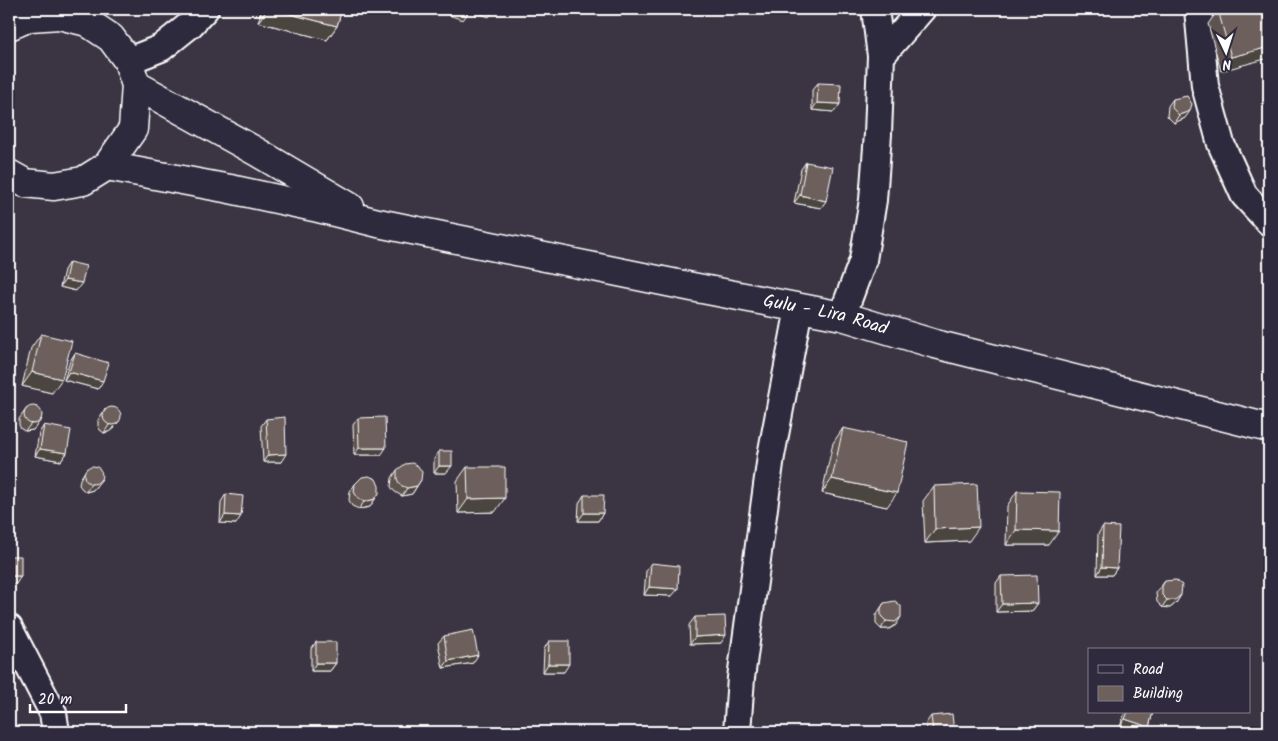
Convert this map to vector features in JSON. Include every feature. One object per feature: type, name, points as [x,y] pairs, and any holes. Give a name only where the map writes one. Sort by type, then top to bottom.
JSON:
[{"type":"main road","points":[[9,26],[30,17],[59,15],[87,22],[111,38],[132,73],[257,152],[378,223]]},
{"type":"main road","points":[[9,174],[25,183],[54,186],[83,181],[107,166],[133,129],[132,73]]},
{"type":"main road","name":"Gulu - Lira Road","points":[[107,166],[248,193],[378,223],[842,316],[935,344],[1269,428]]},
{"type":"street","points":[[132,73],[191,24],[205,9]]},
{"type":"street","points":[[842,316],[863,260],[873,200],[878,134],[880,56],[875,9]]},
{"type":"street","points":[[880,56],[922,9]]},
{"type":"street","points":[[1198,9],[1205,86],[1221,144],[1244,195],[1269,222]]},
{"type":"street","points":[[737,732],[741,678],[771,456],[799,308]]},
{"type":"street","points":[[9,628],[53,714],[56,732]]},
{"type":"building","points":[[271,9],[342,9],[337,26]]},
{"type":"building","points":[[1269,9],[1269,47],[1231,57],[1218,10]]},
{"type":"building","points":[[818,83],[841,84],[840,104],[817,103]]},
{"type":"building","points":[[1187,96],[1192,104],[1190,111],[1179,115],[1172,108],[1173,99]]},
{"type":"building","points":[[806,162],[833,167],[826,201],[800,195]]},
{"type":"building","points":[[69,262],[86,266],[82,283],[65,280]]},
{"type":"building","points":[[41,334],[72,341],[62,379],[32,372]]},
{"type":"building","points":[[75,353],[109,363],[103,381],[69,372]]},
{"type":"building","points":[[33,406],[39,409],[42,415],[39,421],[33,424],[27,421],[24,415],[27,409]]},
{"type":"building","points":[[112,407],[118,410],[121,416],[118,422],[112,425],[106,422],[103,416],[106,410]]},
{"type":"building","points":[[285,417],[286,454],[268,455],[266,419]]},
{"type":"building","points":[[385,417],[386,448],[359,448],[358,418]]},
{"type":"building","points":[[44,425],[71,430],[67,453],[40,449]]},
{"type":"building","points":[[843,428],[908,442],[897,493],[832,479]]},
{"type":"building","points":[[439,451],[452,451],[452,466],[439,466]]},
{"type":"building","points":[[412,463],[418,466],[422,472],[421,480],[417,486],[407,488],[400,485],[397,479],[397,470],[405,464]]},
{"type":"building","points":[[93,466],[99,469],[102,475],[99,481],[93,484],[87,481],[84,475],[87,469]]},
{"type":"building","points":[[467,467],[505,467],[505,498],[468,499]]},
{"type":"building","points":[[369,476],[376,479],[379,493],[375,499],[364,502],[354,492],[355,484],[362,477]]},
{"type":"building","points":[[977,484],[979,527],[935,529],[934,486]]},
{"type":"building","points":[[1017,491],[1060,492],[1059,531],[1016,530]]},
{"type":"building","points":[[226,494],[243,496],[241,516],[225,515]]},
{"type":"building","points":[[584,495],[604,495],[603,513],[584,513]]},
{"type":"building","points":[[1103,526],[1119,527],[1117,568],[1102,567]]},
{"type":"building","points":[[9,556],[21,556],[21,576],[9,576]]},
{"type":"building","points":[[651,563],[679,566],[678,589],[649,587]]},
{"type":"building","points":[[1037,575],[1038,603],[1002,604],[1001,576]]},
{"type":"building","points":[[1176,580],[1182,585],[1181,595],[1175,600],[1167,600],[1162,595],[1162,586],[1165,581]]},
{"type":"building","points":[[895,601],[901,606],[901,617],[895,622],[886,621],[881,616],[881,608],[884,603]]},
{"type":"building","points":[[725,616],[726,635],[695,637],[695,617]]},
{"type":"building","points":[[473,630],[478,655],[448,661],[444,636]]},
{"type":"building","points":[[549,641],[569,641],[569,664],[548,664]]},
{"type":"building","points":[[316,642],[336,642],[336,663],[316,663]]},
{"type":"building","points":[[952,714],[954,732],[933,732],[931,716]]},
{"type":"building","points":[[1127,714],[1152,714],[1149,727],[1125,719]]}]
